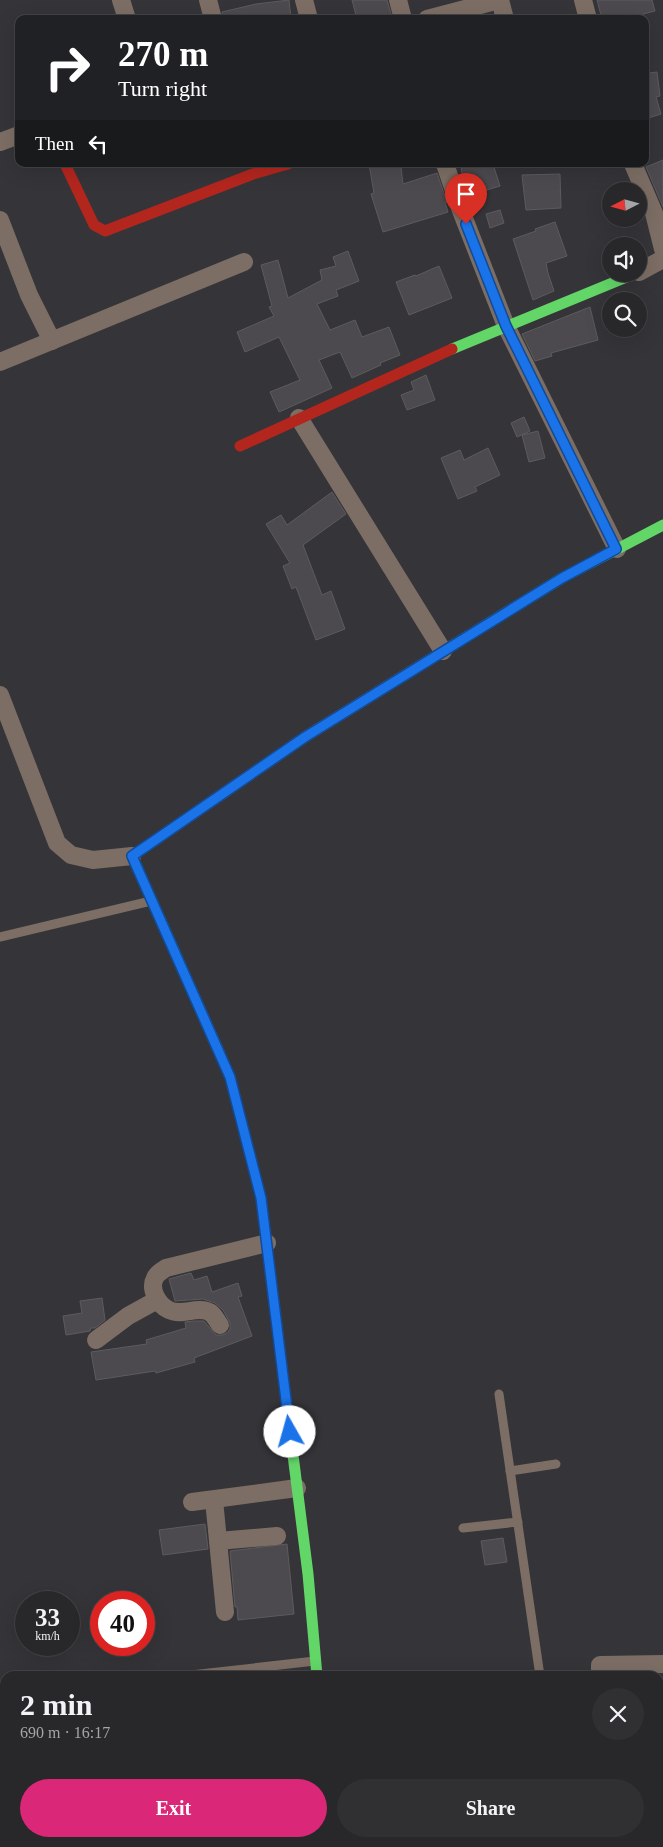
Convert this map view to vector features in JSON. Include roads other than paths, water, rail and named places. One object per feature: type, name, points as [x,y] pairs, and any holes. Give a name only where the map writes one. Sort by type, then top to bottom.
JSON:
[{"type":"street","points":[[121,0],[126,15]]},
{"type":"street","points":[[208,0],[212,15]]},
{"type":"street","points":[[304,0],[308,15]]},
{"type":"street","points":[[398,0],[402,15]]},
{"type":"street","points":[[442,15],[500,0],[504,15]]},
{"type":"street","points":[[582,0],[587,15]]},
{"type":"street","points":[[0,142],[15,136]]},
{"type":"street","points":[[66,167],[94,225],[104,231],[253,174],[278,167]]},
{"type":"street","points":[[446,167],[506,326],[616,549]]},
{"type":"street","points":[[634,167],[654,214],[663,249]]},
{"type":"street","points":[[0,220],[29,295],[52,342]]},
{"type":"street","points":[[647,267],[663,258]]},
{"type":"street","points":[[0,362],[244,262]]},
{"type":"street","points":[[240,446],[506,326],[614,282]]},
{"type":"street","points":[[299,418],[443,652]]},
{"type":"street","points":[[0,695],[57,843],[71,855],[93,860],[132,856],[305,737],[562,578],[663,525]]},
{"type":"street","points":[[132,856],[230,1077],[261,1198],[308,1574],[317,1671]]},
{"type":"street","points":[[220,1325],[212,1313],[205,1310],[175,1312],[166,1309],[157,1300],[153,1289],[154,1279],[158,1273],[166,1268],[267,1243]]},
{"type":"street","points":[[96,1340],[128,1316],[157,1300]]},
{"type":"street","points":[[192,1502],[297,1488]]},
{"type":"street","points":[[214,1500],[224,1612]]},
{"type":"street","points":[[218,1541],[277,1536]]},
{"type":"street","points":[[600,1671],[600,1665],[663,1664]]},
{"type":"lane","points":[[0,937],[152,901]]},
{"type":"lane","points":[[499,1394],[539,1671]]},
{"type":"lane","points":[[510,1471],[556,1464]]},
{"type":"lane","points":[[463,1528],[518,1522]]},
{"type":"lane","points":[[227,1671],[316,1661]]}]
